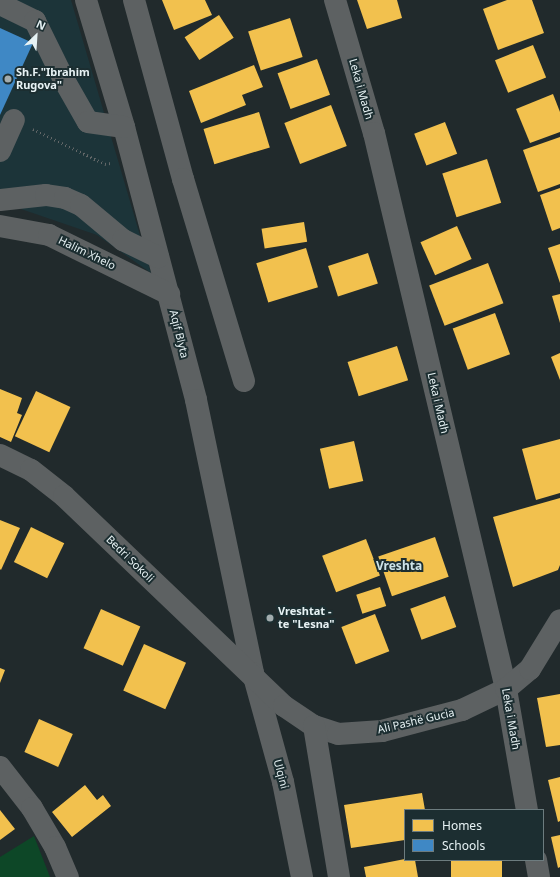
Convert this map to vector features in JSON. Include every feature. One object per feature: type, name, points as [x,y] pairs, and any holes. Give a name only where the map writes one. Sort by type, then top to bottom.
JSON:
[{"type":"street","name":"Aqif Blyta","points":[[86,0],[124,127],[169,294],[219,503],[253,674]]},
{"type":"street","points":[[134,0],[183,179],[244,381]]},
{"type":"street","name":"Leka i Madh","points":[[335,0],[374,133],[506,689],[527,809]]},
{"type":"street","points":[[0,4],[35,21],[64,80],[88,122],[124,127]]},
{"type":"street","points":[[0,151],[14,120]]},
{"type":"street","points":[[0,200],[46,195],[65,198],[81,205],[123,240],[158,257]]},
{"type":"street","name":"Halim Xhelo","points":[[0,226],[49,235],[169,294]]},
{"type":"street","name":"Bedri Sokoli","points":[[0,455],[31,470],[64,496],[253,674]]},
{"type":"street","name":"Ali Pashë Gucia","points":[[253,674],[284,706],[314,726],[338,734],[382,731],[462,710],[506,689],[530,669],[560,620]]},
{"type":"street","name":"Ulqini","points":[[253,674],[284,782],[302,877]]},
{"type":"street","points":[[314,726],[339,877]]},
{"type":"street","points":[[0,767],[32,808],[56,847],[68,877]]},
{"type":"street","points":[[536,861],[539,877]]},
{"type":"path","points":[[14,120],[106,164],[132,159]]},
{"type":"shaded area","points":[[0,0],[71,0],[151,273],[97,235],[21,209],[0,209]]},
{"type":"green space","points":[[34,836],[50,877],[0,877],[0,857]]},
{"type":"building: Homes","points":[[162,0],[205,0],[212,15],[174,30]]},
{"type":"building: Homes","points":[[357,0],[397,0],[402,18],[367,29]]},
{"type":"building: Homes","points":[[507,0],[532,0],[544,33],[498,50],[483,9]]},
{"type":"building: Homes","points":[[219,15],[234,38],[199,60],[185,37]]},
{"type":"building: Homes","points":[[290,18],[303,57],[261,71],[248,32]]},
{"type":"building: Homes","points":[[533,45],[546,77],[508,93],[495,60]]},
{"type":"building: Homes","points":[[317,59],[330,95],[291,109],[278,73]]},
{"type":"building: Homes","points":[[254,65],[263,87],[242,95],[246,105],[201,123],[189,91]]},
{"type":"building: Homes","points":[[553,94],[560,112],[560,132],[530,143],[516,109]]},
{"type":"building: Homes","points":[[331,105],[347,146],[300,164],[284,123]]},
{"type":"building: Homes","points":[[259,112],[270,147],[214,164],[204,129]]},
{"type":"building: Homes","points":[[445,122],[457,154],[426,166],[414,134]]},
{"type":"building: Homes","points":[[560,137],[560,184],[538,192],[523,150]]},
{"type":"building: Homes","points":[[487,159],[501,203],[457,217],[442,174]]},
{"type":"building: Homes","points":[[560,188],[560,228],[552,231],[540,195]]},
{"type":"building: Homes","points":[[304,222],[307,242],[265,248],[262,229]]},
{"type":"building: Homes","points":[[457,226],[472,259],[435,275],[420,242]]},
{"type":"building: Homes","points":[[560,244],[560,283],[548,248]]},
{"type":"building: Homes","points":[[306,248],[318,287],[268,302],[256,263]]},
{"type":"building: Homes","points":[[368,253],[378,283],[338,296],[328,266]]},
{"type":"building: Homes","points":[[488,263],[503,303],[445,326],[429,286]]},
{"type":"building: Homes","points":[[560,294],[560,323],[552,296]]},
{"type":"building: Homes","points":[[495,313],[510,354],[468,370],[453,328]]},
{"type":"building: Homes","points":[[397,346],[408,380],[359,396],[348,362]]},
{"type":"building: Homes","points":[[560,353],[560,380],[551,357]]},
{"type":"building: Homes","points":[[0,389],[22,398],[17,413],[22,415],[11,442],[0,437]]},
{"type":"building: Homes","points":[[36,391],[70,407],[49,452],[15,436]]},
{"type":"building: Homes","points":[[560,439],[560,493],[536,500],[522,449]]},
{"type":"building: Homes","points":[[354,441],[363,481],[329,489],[320,449]]},
{"type":"building: Homes","points":[[560,498],[560,565],[558,570],[513,587],[493,517]]},
{"type":"building: Homes","points":[[0,520],[20,528],[1,570],[0,569]]},
{"type":"building: Homes","points":[[31,527],[64,543],[47,578],[14,562]]},
{"type":"building: Homes","points":[[435,537],[449,577],[392,596],[378,557]]},
{"type":"building: Homes","points":[[366,539],[380,575],[336,592],[322,556]]},
{"type":"building: Homes","points":[[380,587],[386,606],[362,614],[356,595]]},
{"type":"building: Homes","points":[[445,596],[456,627],[422,640],[410,609]]},
{"type":"building: Homes","points":[[101,609],[140,626],[123,666],[84,648]]},
{"type":"building: Homes","points":[[375,614],[389,651],[356,664],[341,627]]},
{"type":"building: Homes","points":[[144,644],[186,663],[165,709],[123,691]]},
{"type":"building: Homes","points":[[0,668],[5,670],[0,683]]},
{"type":"building: Homes","points":[[560,694],[560,745],[546,747],[537,698]]},
{"type":"building: Homes","points":[[39,719],[73,734],[58,767],[24,752]]},
{"type":"building: Homes","points":[[560,777],[560,821],[558,822],[548,780]]},
{"type":"building: Homes","points":[[85,785],[97,800],[103,795],[111,806],[72,837],[52,812]]},
{"type":"building: Homes","points":[[422,793],[425,809],[404,809],[404,840],[351,848],[344,805]]},
{"type":"building: Homes","points":[[0,810],[15,829],[0,840]]},
{"type":"building: Homes","points":[[560,835],[560,867],[558,868],[551,837]]},
{"type":"building: Homes","points":[[404,859],[404,861],[415,861],[418,877],[366,877],[364,867]]},
{"type":"building: Homes","points":[[451,861],[502,861],[502,877],[451,877]]},
{"type":"building: Schools","name":"Sh.F.\"Ibrahim Rugova\"","points":[[0,28],[33,43],[0,115]]},
{"type":"place","name":"Sh.F.\"Ibrahim Rugova\"","points":[[8,79]]},
{"type":"place","name":"Vreshtat - te \"Lesna\"","points":[[270,618]]},
{"type":"district","name":"Vreshta","points":[[399,566]]}]
